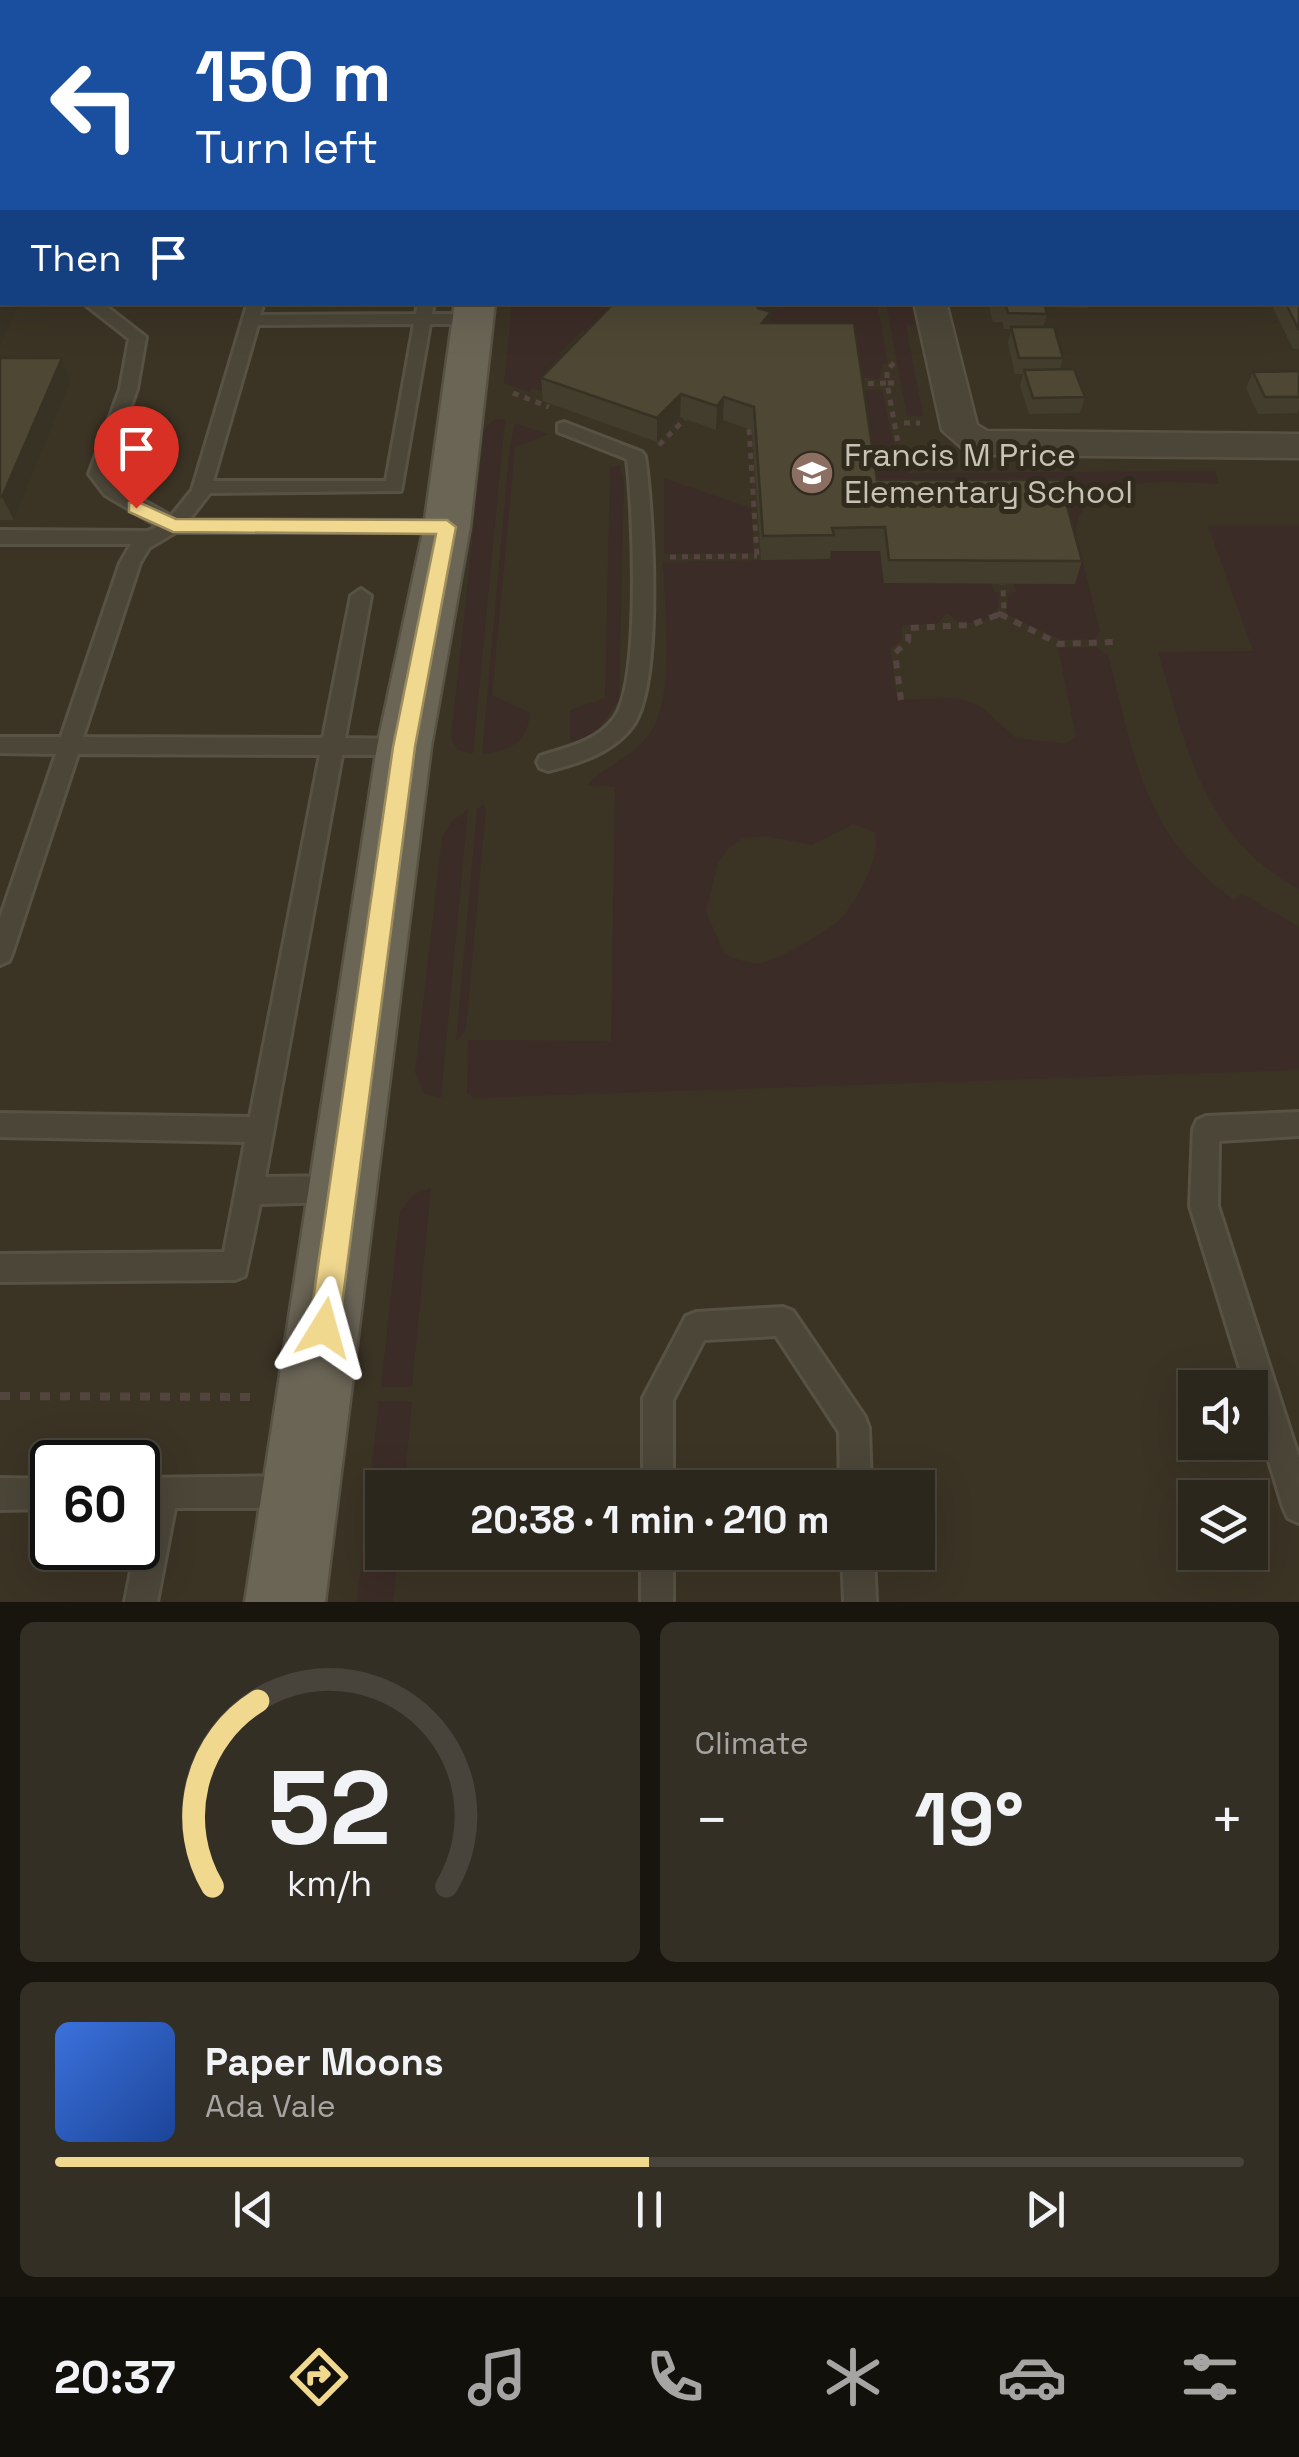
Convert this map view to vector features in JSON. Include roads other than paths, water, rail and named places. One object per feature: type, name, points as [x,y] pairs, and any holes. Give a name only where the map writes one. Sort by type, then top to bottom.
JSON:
[{"type":"main road","points":[[285,1602],[404,747],[447,527],[449,311]]},
{"type":"street","points":[[931,305],[960,430],[979,443],[1299,446]]},
{"type":"lane","points":[[94,305],[138,338],[138,364],[109,434],[98,474],[112,491],[173,526],[447,527]]},
{"type":"lane","points":[[0,954],[130,563],[142,543],[173,526],[202,488],[253,311],[449,311],[394,487],[202,488]]},
{"type":"lane","points":[[548,762],[585,752],[608,736],[627,717],[638,674],[640,508],[636,456],[564,428]]},
{"type":"lane","points":[[0,537],[150,538]]},
{"type":"lane","points":[[0,1268],[235,1266],[361,596]]},
{"type":"lane","points":[[0,745],[404,747]]},
{"type":"lane","points":[[1299,1124],[1206,1129],[1204,1206],[1299,1507]]},
{"type":"lane","points":[[0,1125],[259,1130]]},
{"type":"lane","points":[[247,1192],[343,1189]]},
{"type":"lane","points":[[658,1470],[658,1398],[696,1326],[783,1321],[854,1428],[855,1470]]},
{"type":"lane","points":[[160,1493],[302,1492]]},
{"type":"lane","points":[[0,1494],[30,1494]]},
{"type":"lane","points":[[141,1602],[144,1570]]},
{"type":"lane","points":[[657,1570],[657,1602]]},
{"type":"lane","points":[[859,1570],[860,1602]]},
{"type":"place","name":"Francis M Price Elementary School","points":[[812,473]]}]
